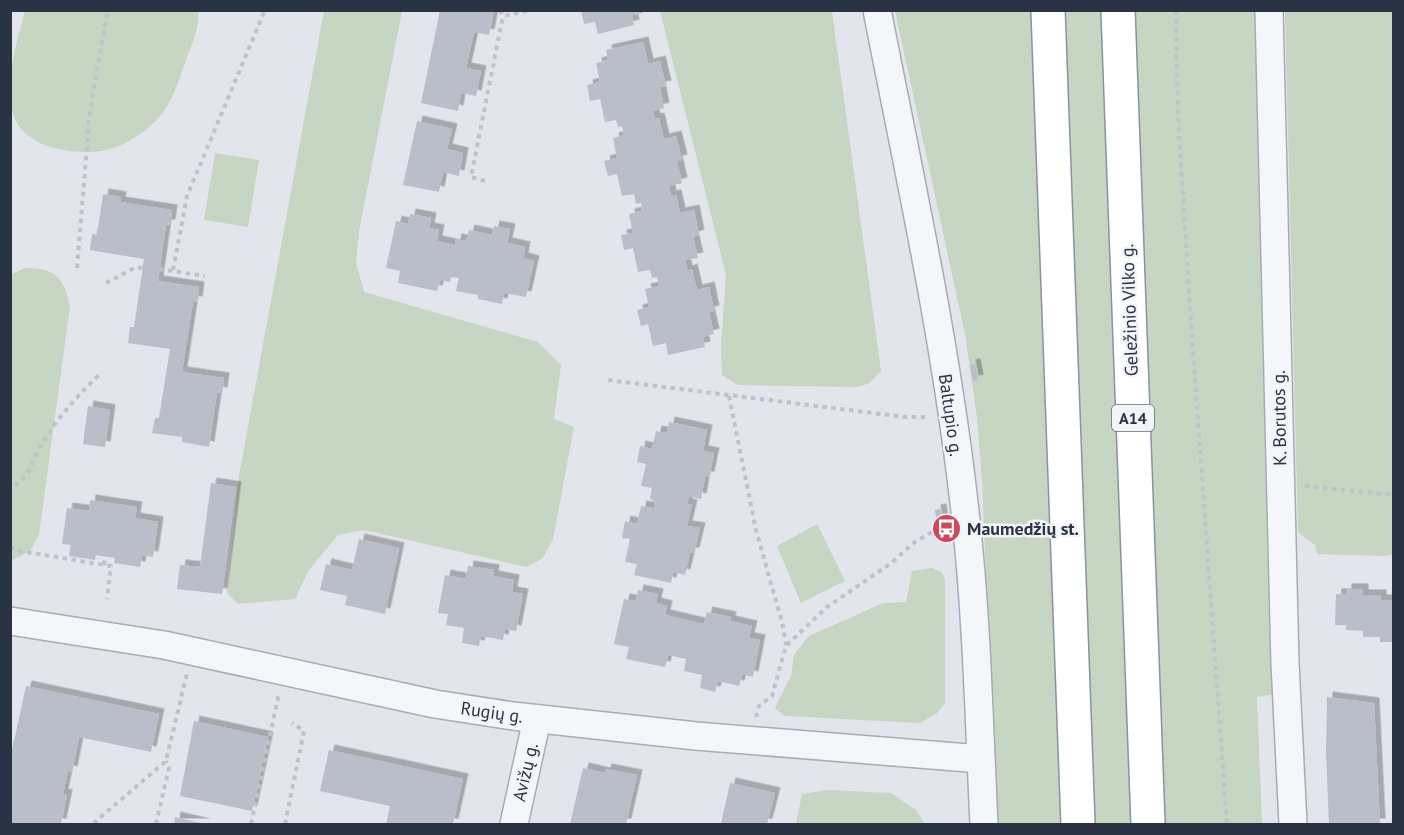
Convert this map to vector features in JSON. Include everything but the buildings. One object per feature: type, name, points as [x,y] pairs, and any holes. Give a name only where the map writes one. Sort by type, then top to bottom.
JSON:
[{"type":"highway","points":[[1048,10],[1078,825]]},
{"type":"highway","name":"Geležinio Vilko g.","points":[[1118,10],[1148,825]]},
{"type":"street","name":"Baltupio g.","points":[[877,10],[937,322],[966,519],[984,825]]},
{"type":"street","name":"K. Borutos g.","points":[[1269,10],[1285,663],[1293,825]]},
{"type":"street","name":"Rugių g.","points":[[10,621],[164,645],[435,704],[537,719],[749,740],[981,759]]},
{"type":"street","name":"Avižų g.","points":[[514,825],[537,719]]},
{"type":"path","points":[[76,268],[90,109],[108,10]]},
{"type":"path","points":[[173,270],[187,196],[265,10]]},
{"type":"path","points":[[485,181],[471,177],[503,16],[500,10]]},
{"type":"path","points":[[503,16],[531,10]]},
{"type":"path","points":[[1176,10],[1178,115],[1189,301],[1227,825]]},
{"type":"path","points":[[106,283],[136,267],[143,268]]},
{"type":"path","points":[[159,269],[205,276]]},
{"type":"path","points":[[15,486],[28,476],[40,448],[69,405],[100,374]]},
{"type":"path","points":[[608,380],[905,417],[952,415]]},
{"type":"path","points":[[729,396],[756,530],[783,626],[786,646],[772,696],[759,706],[749,740]]},
{"type":"path","points":[[1281,484],[1394,495]]},
{"type":"path","points":[[786,646],[827,607],[890,564],[915,542],[945,525]]},
{"type":"path","points":[[10,547],[20,552],[111,566],[107,598]]},
{"type":"path","points":[[104,565],[105,556]]},
{"type":"path","points":[[95,825],[95,822],[166,761],[189,667]]},
{"type":"path","points":[[251,825],[280,689]]},
{"type":"path","points":[[285,825],[304,731],[292,723]]},
{"type":"path","points":[[156,825],[169,768],[166,761]]},
{"type":"green space","points":[[198,10],[199,17],[178,81],[161,115],[147,129],[126,143],[108,150],[89,152],[46,145],[33,139],[15,119],[11,105],[10,81],[25,11]]},
{"type":"green space","points":[[324,11],[402,11],[359,231],[356,262],[364,292],[538,342],[561,365],[554,419],[574,427],[553,539],[543,558],[526,567],[364,530],[338,535],[309,570],[295,599],[238,604],[227,593],[239,476]]},
{"type":"green space","points":[[660,11],[832,11],[881,371],[870,383],[858,387],[738,385],[722,375],[721,346],[726,275]]},
{"type":"green space","points":[[895,11],[1033,11],[1064,824],[996,824],[982,480],[977,418],[965,334]]},
{"type":"green space","points":[[1062,11],[1103,11],[1133,824],[1092,824]]},
{"type":"green space","points":[[1132,11],[1255,11],[1275,694],[1257,697],[1262,824],[1162,824]]},
{"type":"green space","points":[[1285,11],[1393,11],[1394,554],[1385,556],[1317,554],[1315,545],[1298,532]]},
{"type":"green space","points":[[215,153],[259,160],[248,227],[204,220]]},
{"type":"green space","points":[[25,268],[44,270],[56,276],[61,281],[70,306],[39,535],[30,551],[11,561],[10,275]]},
{"type":"green space","points":[[817,524],[845,581],[801,603],[777,546]]},
{"type":"green space","points":[[932,568],[941,572],[945,579],[945,703],[936,714],[920,723],[785,716],[775,708],[791,676],[794,655],[809,636],[883,603],[906,602],[912,571]]},
{"type":"green space","points":[[828,790],[891,793],[916,810],[925,824],[796,824],[802,794]]},
{"type":"place","name":"Maumedžių st.","points":[[946,528]]}]
